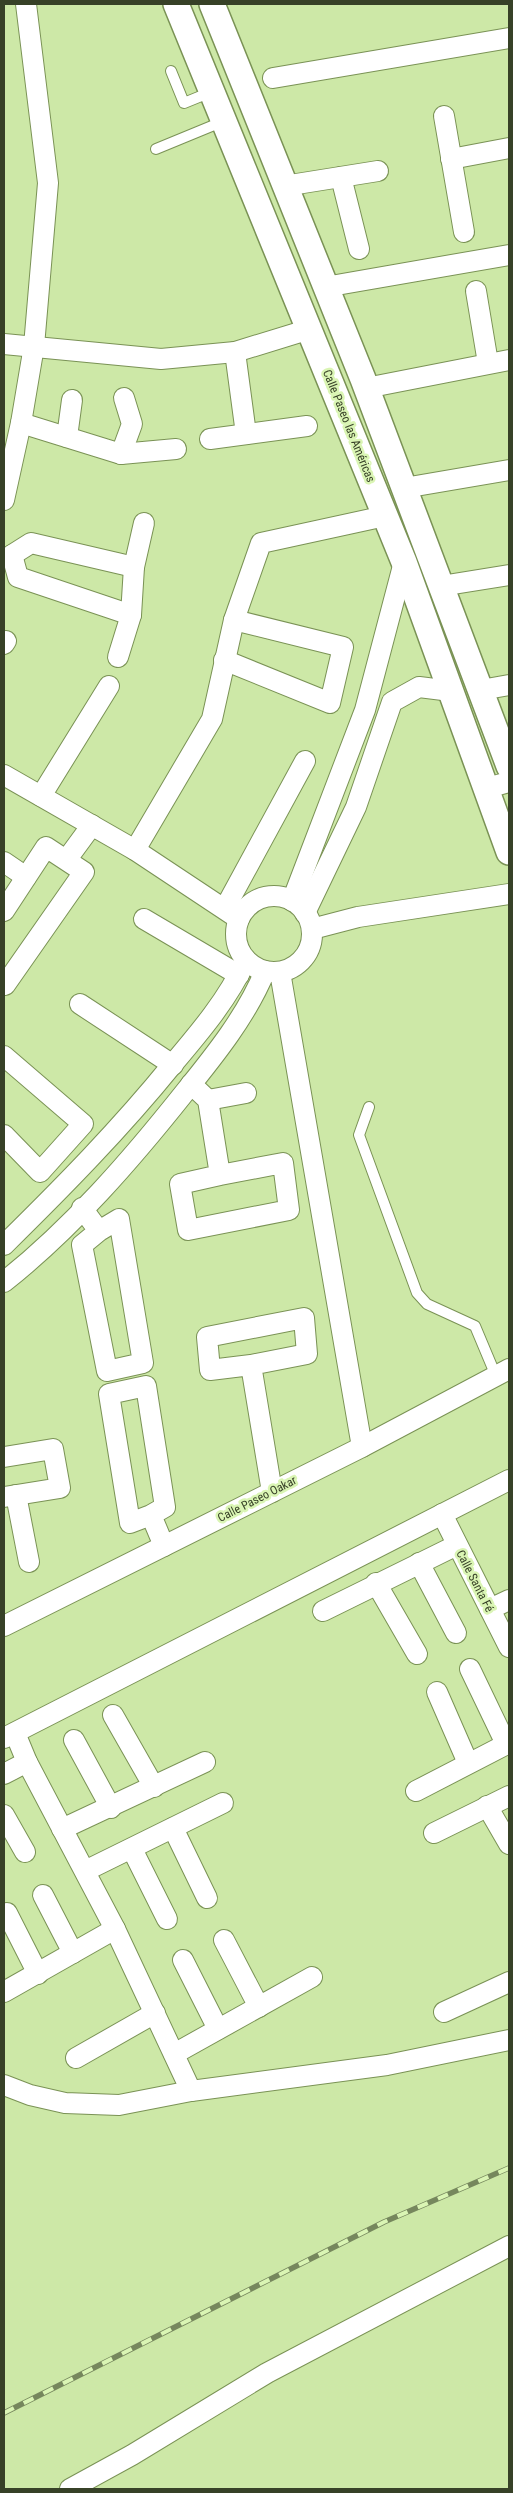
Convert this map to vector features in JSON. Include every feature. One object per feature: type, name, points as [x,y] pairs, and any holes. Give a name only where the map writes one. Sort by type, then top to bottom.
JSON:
[{"type":"street","points":[[4,500],[21,422],[34,346],[48,183],[26,4]]},
{"type":"street","name":"Calle Paseo las Américas","points":[[176,4],[404,562],[451,691],[498,785],[509,852]]},
{"type":"street","points":[[212,4],[366,388],[509,766]]},
{"type":"street","points":[[273,78],[509,38]]},
{"type":"street","points":[[444,116],[464,232]]},
{"type":"street","points":[[451,158],[509,148]]},
{"type":"street","points":[[284,186],[378,171]]},
{"type":"street","points":[[341,177],[360,249]]},
{"type":"street","points":[[325,287],[509,255]]},
{"type":"street","points":[[476,291],[488,363]]},
{"type":"street","points":[[4,344],[161,359],[235,352],[310,328]]},
{"type":"street","points":[[235,352],[246,434]]},
{"type":"street","points":[[366,388],[509,360]]},
{"type":"street","points":[[122,454],[132,424],[124,398]]},
{"type":"street","points":[[67,437],[72,400]]},
{"type":"street","points":[[21,422],[122,454],[176,449]]},
{"type":"street","points":[[210,439],[307,426]]},
{"type":"street","points":[[365,466],[393,458]]},
{"type":"street","points":[[404,488],[509,470]]},
{"type":"street","points":[[135,850],[212,719],[234,620],[261,543],[385,516]]},
{"type":"street","points":[[118,657],[131,615],[134,567],[144,523]]},
{"type":"street","points":[[131,615],[18,578],[8,554],[31,543],[134,567]]},
{"type":"street","points":[[144,919],[243,968],[272,971],[293,968],[306,955],[312,938],[303,914],[365,710],[404,562]]},
{"type":"street","points":[[441,586],[509,575]]},
{"type":"street","points":[[224,660],[330,703],[343,647],[234,620]]},
{"type":"street","points":[[481,690],[509,685]]},
{"type":"street","points":[[41,796],[109,686]]},
{"type":"street","points":[[303,914],[356,807],[392,702],[419,687],[451,691]]},
{"type":"street","points":[[4,1245],[84,1166],[173,1065],[209,1021],[243,968],[232,914],[305,761]]},
{"type":"street","points":[[4,775],[135,850],[232,914]]},
{"type":"street","points":[[67,859],[92,825]]},
{"type":"street","points":[[4,911],[46,847],[67,859],[84,872],[5,985]]},
{"type":"street","points":[[4,862],[26,877]]},
{"type":"street","points":[[232,914],[263,898],[273,896],[303,914],[358,917],[509,894]]},
{"type":"street","points":[[4,1282],[29,1262],[132,1158],[191,1084],[272,971]]},
{"type":"street","points":[[272,971],[362,1447]]},
{"type":"street","points":[[80,1004],[173,1065]]},
{"type":"street","points":[[4,1056],[83,1124],[40,1172],[4,1135]]},
{"type":"street","points":[[191,1084],[208,1100],[220,1175]]},
{"type":"street","points":[[208,1100],[246,1093]]},
{"type":"street","points":[[64,1145],[84,1166]]},
{"type":"street","points":[[283,1162],[289,1210],[188,1230],[180,1184],[220,1175],[283,1162]]},
{"type":"street","points":[[82,1208],[99,1231]]},
{"type":"street","points":[[119,1219],[143,1363],[107,1371],[82,1245],[99,1231],[119,1219]]},
{"type":"street","points":[[304,1318],[307,1354],[251,1365],[210,1370],[207,1337],[304,1318]]},
{"type":"street","points":[[251,1365],[272,1492]]},
{"type":"street","name":"Calle Paseo Oakar","points":[[4,1626],[362,1447],[502,1373]]},
{"type":"street","points":[[146,1386],[165,1507],[150,1515],[130,1523],[109,1394],[146,1386]]},
{"type":"street","points":[[4,1458],[53,1449],[60,1488],[10,1496],[29,1562]]},
{"type":"street","points":[[191,2091],[115,1929],[26,1762],[9,1736],[509,1480]]},
{"type":"street","name":"Calle Santa Fé","points":[[442,1514],[509,1648]]},
{"type":"street","points":[[150,1515],[164,1546]]},
{"type":"street","points":[[323,1611],[376,1583],[457,1545]]},
{"type":"street","points":[[419,1563],[456,1633]]},
{"type":"street","points":[[376,1583],[417,1654]]},
{"type":"street","points":[[490,1609],[509,1600]]},
{"type":"street","points":[[416,1791],[508,1744],[470,1669]]},
{"type":"street","points":[[437,1692],[468,1763]]},
{"type":"street","points":[[112,1716],[154,1787]]},
{"type":"street","points":[[74,1740],[111,1808]]},
{"type":"street","points":[[4,1774],[26,1762]]},
{"type":"street","points":[[62,1829],[111,1808],[205,1762]]},
{"type":"street","points":[[434,1833],[509,1796]]},
{"type":"street","points":[[85,1871],[223,1803]]},
{"type":"street","points":[[487,1806],[509,1844]]},
{"type":"street","points":[[4,1815],[25,1852]]},
{"type":"street","points":[[173,1828],[207,1898]]},
{"type":"street","points":[[132,1849],[167,1919]]},
{"type":"street","points":[[43,1895],[73,1953]]},
{"type":"street","points":[[7,1914],[38,1974]]},
{"type":"street","points":[[4,1992],[115,1929]]},
{"type":"street","points":[[224,1940],[259,2007]]},
{"type":"street","points":[[183,1960],[218,2029]]},
{"type":"street","points":[[174,2054],[312,1977]]},
{"type":"street","points":[[444,2012],[509,1982]]},
{"type":"street","points":[[76,2058],[155,2013]]},
{"type":"street","points":[[4,2085],[30,2095],[65,2103],[119,2105],[191,2091],[387,2066],[509,2040]]},
{"type":"street","points":[[70,2489],[132,2455],[267,2373],[509,2246]]},
{"type":"lane","points":[[171,71],[184,103],[212,91]]},
{"type":"lane","points":[[156,149],[224,121]]},
{"type":"lane","points":[[368,1106],[360,1135],[417,1293],[427,1304],[475,1326],[502,1373]]},
{"type":"railway","points":[[4,2413],[384,2222],[509,2168]]}]
